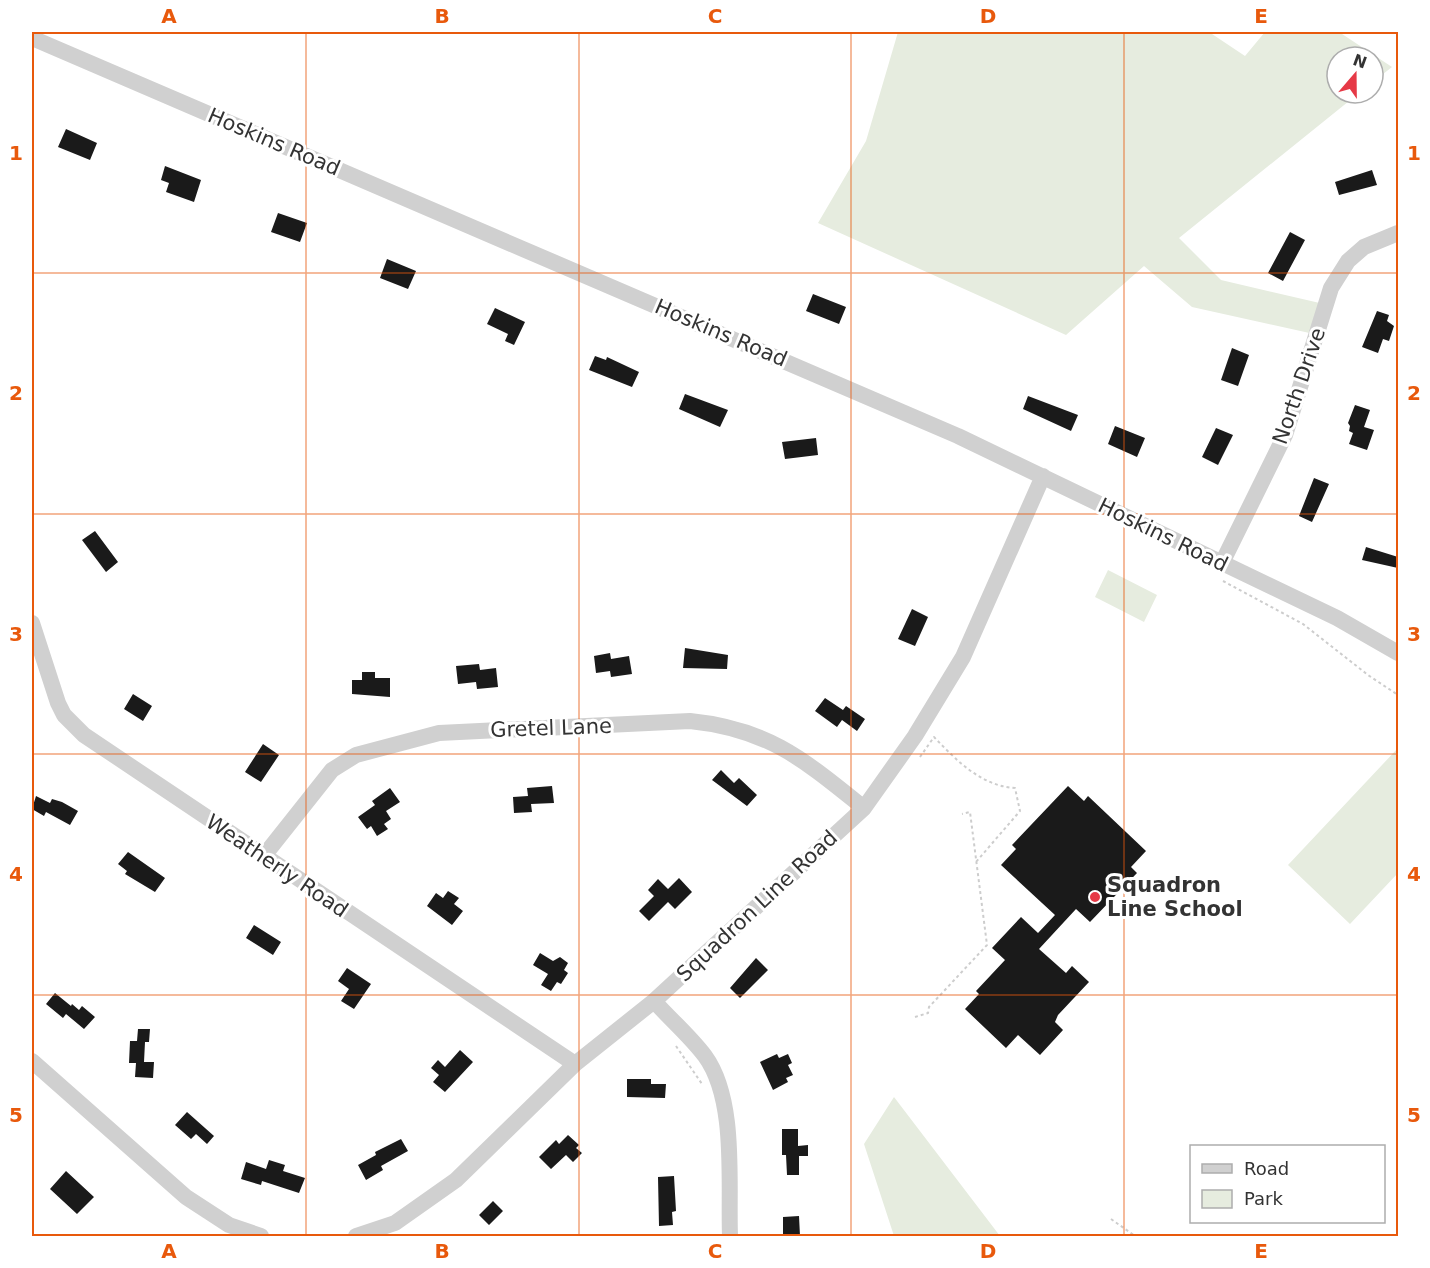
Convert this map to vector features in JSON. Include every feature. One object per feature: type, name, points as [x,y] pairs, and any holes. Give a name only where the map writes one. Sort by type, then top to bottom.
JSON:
[{"type":"street","name":"Hoskins Road","points":[[32,38],[825,377],[1043,476],[1219,570],[1337,618],[1398,653]]},
{"type":"street","name":"North Drive","points":[[1219,570],[1285,435],[1331,288],[1348,261],[1364,247],[1398,233]]},
{"type":"street","name":"Squadron Line Road","points":[[356,1236],[395,1223],[456,1180],[575,1064],[654,1001],[864,808],[909,746],[963,657],[1043,476]]},
{"type":"street","name":"Weatherly Road","points":[[32,623],[58,703],[73,726],[84,735],[575,1064]]},
{"type":"street","name":"Gretel Lane","points":[[263,857],[332,770],[356,755],[439,733],[690,721],[716,724],[762,737],[801,758],[864,808]]},
{"type":"street","points":[[654,1001],[705,1056],[719,1082],[726,1105],[730,1236]]},
{"type":"street","points":[[32,1061],[186,1197],[229,1225],[261,1236]]},
{"type":"path","points":[[1219,570],[1303,624],[1398,695]]},
{"type":"path","points":[[916,761],[934,737],[978,776],[1002,788],[1015,788],[1020,811],[976,862]]},
{"type":"path","points":[[915,1017],[928,1013],[929,1008],[987,945],[970,812],[962,814]]},
{"type":"path","points":[[675,1046],[706,1092]]},
{"type":"path","points":[[1112,1219],[1135,1236]]},
{"type":"green space","points":[[898,32],[1209,32],[1245,56],[1265,32],[1339,32],[1359,45],[1325,45],[1325,105],[1344,105],[1179,238],[1221,280],[1324,304],[1314,334],[1192,307],[1144,266],[1066,335],[818,223],[866,141]]},
{"type":"green space","points":[[1385,62],[1392,67],[1385,73]]},
{"type":"green space","points":[[1108,570],[1157,595],[1144,622],[1095,597]]},
{"type":"green space","points":[[1398,748],[1398,873],[1350,924],[1288,865]]},
{"type":"green space","points":[[894,1097],[1000,1236],[894,1236],[864,1144]]},
{"type":"building","points":[[66,129],[97,143],[90,160],[58,147]]},
{"type":"building","points":[[165,166],[201,180],[194,202],[166,192],[169,183],[161,180]]},
{"type":"building","points":[[1372,170],[1377,185],[1339,195],[1335,182]]},
{"type":"building","points":[[278,213],[307,223],[300,242],[271,232]]},
{"type":"building","points":[[1290,232],[1305,240],[1283,281],[1268,273]]},
{"type":"building","points":[[387,259],[416,271],[408,289],[380,278]]},
{"type":"building","points":[[813,294],[846,307],[839,324],[806,311]]},
{"type":"building","points":[[495,308],[525,322],[514,345],[505,341],[508,334],[487,324]]},
{"type":"building","points":[[1377,311],[1389,315],[1387,321],[1394,326],[1389,341],[1383,339],[1378,353],[1362,347]]},
{"type":"building","points":[[1232,348],[1249,355],[1238,386],[1221,380]]},
{"type":"building","points":[[595,356],[606,360],[607,357],[639,372],[632,387],[589,370]]},
{"type":"building","points":[[685,394],[728,410],[720,427],[679,409]]},
{"type":"building","points":[[1028,396],[1078,415],[1071,431],[1023,409]]},
{"type":"building","points":[[1355,405],[1370,410],[1364,427],[1374,430],[1367,450],[1349,444],[1353,433],[1349,431],[1348,423]]},
{"type":"building","points":[[1115,426],[1145,438],[1137,457],[1108,444]]},
{"type":"building","points":[[1216,428],[1233,435],[1218,465],[1202,457]]},
{"type":"building","points":[[816,438],[818,455],[785,459],[782,442]]},
{"type":"building","points":[[1314,478],[1329,484],[1312,522],[1299,516]]},
{"type":"building","points":[[95,531],[118,562],[106,572],[82,540]]},
{"type":"building","points":[[1366,547],[1398,557],[1398,568],[1362,560]]},
{"type":"building","points":[[912,609],[928,617],[915,646],[898,639]]},
{"type":"building","points":[[685,648],[728,655],[727,669],[683,668]]},
{"type":"building","points":[[610,653],[611,659],[629,656],[632,674],[611,677],[610,671],[596,673],[594,656]]},
{"type":"building","points":[[479,664],[480,670],[496,668],[498,687],[477,689],[476,682],[458,684],[456,666]]},
{"type":"building","points":[[362,672],[375,672],[375,678],[390,678],[390,697],[352,694],[352,680],[362,680]]},
{"type":"building","points":[[133,694],[152,706],[143,721],[124,709]]},
{"type":"building","points":[[825,698],[843,710],[846,706],[865,719],[857,731],[842,720],[837,727],[815,711]]},
{"type":"building","points":[[263,744],[279,755],[261,782],[245,772]]},
{"type":"building","points":[[721,770],[734,783],[739,778],[757,795],[747,806],[712,780]]},
{"type":"building","points":[[552,786],[554,803],[531,804],[532,812],[514,813],[513,797],[528,796],[527,788]]},
{"type":"building","points":[[1068,786],[1084,801],[1088,796],[1146,851],[1131,867],[1137,873],[1090,922],[1076,909],[1039,949],[1066,973],[1072,966],[1089,982],[1058,1015],[1055,1022],[1063,1030],[1040,1055],[1018,1035],[1006,1048],[965,1009],[979,994],[976,991],[1005,960],[992,948],[1021,917],[1038,933],[1055,915],[1001,865],[1016,849],[1012,845]]},
{"type":"building","points":[[390,788],[400,802],[386,811],[391,819],[384,824],[388,829],[377,836],[371,826],[367,829],[358,817],[375,805],[372,801]]},
{"type":"building","points":[[36,796],[50,803],[52,799],[62,802],[78,811],[70,825],[46,812],[44,816],[32,809]]},
{"type":"building","points":[[128,852],[165,878],[155,892],[125,874],[127,871],[118,864]]},
{"type":"building","points":[[679,878],[692,892],[675,909],[668,902],[649,921],[639,911],[654,896],[648,890],[658,879],[668,889]]},
{"type":"building","points":[[448,891],[459,898],[454,904],[463,911],[452,925],[427,906],[436,893],[443,898]]},
{"type":"building","points":[[254,925],[281,942],[273,955],[246,938]]},
{"type":"building","points":[[540,953],[553,961],[560,957],[568,963],[564,970],[568,973],[561,984],[557,982],[551,991],[541,985],[548,974],[533,965]]},
{"type":"building","points":[[756,958],[768,970],[740,998],[730,988]]},
{"type":"building","points":[[347,968],[371,984],[354,1009],[341,1001],[349,989],[338,981]]},
{"type":"building","points":[[55,993],[71,1006],[72,1004],[79,1010],[82,1006],[95,1017],[84,1029],[66,1014],[63,1018],[46,1004]]},
{"type":"building","points":[[138,1029],[150,1029],[149,1042],[145,1042],[144,1062],[154,1062],[153,1078],[135,1077],[136,1063],[129,1063],[130,1041],[137,1041]]},
{"type":"building","points":[[460,1050],[473,1062],[445,1092],[433,1082],[439,1075],[431,1068],[438,1060],[445,1067]]},
{"type":"building","points":[[777,1054],[779,1058],[788,1054],[792,1063],[788,1065],[793,1075],[786,1078],[788,1082],[773,1090],[760,1062]]},
{"type":"building","points":[[627,1079],[651,1079],[651,1084],[666,1084],[665,1098],[627,1097]]},
{"type":"building","points":[[187,1112],[214,1136],[207,1144],[196,1134],[191,1139],[175,1125]]},
{"type":"building","points":[[782,1129],[798,1129],[798,1146],[808,1145],[808,1156],[799,1156],[799,1175],[787,1175],[786,1155],[782,1155]]},
{"type":"building","points":[[568,1135],[579,1145],[576,1148],[582,1153],[573,1162],[566,1155],[551,1169],[539,1157],[556,1140],[559,1144]]},
{"type":"building","points":[[401,1139],[408,1151],[381,1166],[383,1170],[366,1180],[358,1165],[376,1155],[375,1152]]},
{"type":"building","points":[[269,1160],[285,1165],[283,1171],[305,1178],[299,1193],[262,1181],[261,1185],[241,1179],[246,1162],[266,1169]]},
{"type":"building","points":[[66,1171],[94,1197],[77,1214],[50,1189]]},
{"type":"building","points":[[674,1176],[676,1211],[672,1212],[673,1225],[659,1226],[658,1177]]},
{"type":"building","points":[[493,1201],[503,1211],[489,1225],[479,1215]]},
{"type":"building","points":[[799,1216],[800,1236],[783,1236],[783,1217]]},
{"type":"place","name":"Squadron Line School","points":[[1095,897]]}]
